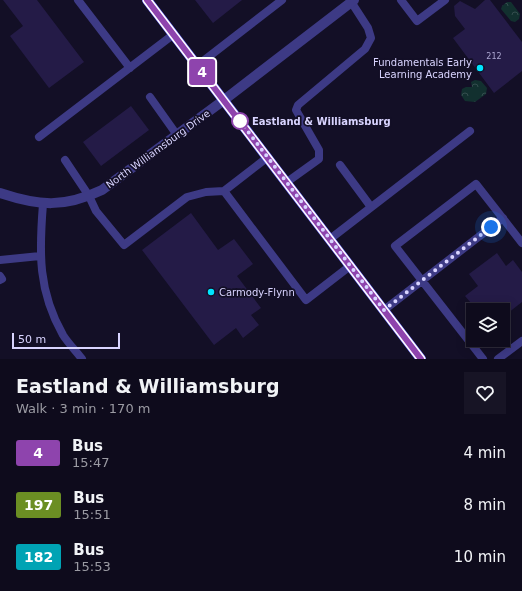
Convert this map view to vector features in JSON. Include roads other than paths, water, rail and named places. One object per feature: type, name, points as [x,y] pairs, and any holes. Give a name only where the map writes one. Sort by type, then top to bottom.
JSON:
[{"type":"main road","points":[[147,0],[421,359]]},
{"type":"street","name":"North Williamsburg Drive","points":[[0,193],[22,200],[43,204],[67,203],[90,196],[102,190],[224,100],[352,1]]},
{"type":"lane","points":[[78,0],[130,68]]},
{"type":"lane","points":[[198,65],[282,0]]},
{"type":"lane","points":[[401,0],[417,21],[445,0]]},
{"type":"lane","points":[[287,182],[319,159],[318,150],[296,110],[298,105],[365,49],[371,38],[368,28],[352,1]]},
{"type":"lane","points":[[39,137],[174,34]]},
{"type":"lane","points":[[150,97],[177,135]]},
{"type":"lane","points":[[330,239],[470,131]]},
{"type":"lane","points":[[65,160],[90,196],[96,211],[124,245],[187,197],[206,192],[224,191],[268,157]]},
{"type":"lane","points":[[340,165],[372,207]]},
{"type":"lane","points":[[483,359],[395,246],[476,184],[522,244]]},
{"type":"lane","points":[[224,191],[306,300],[350,266]]},
{"type":"lane","points":[[43,204],[40,256],[45,291],[53,314],[64,336],[82,359]]},
{"type":"lane","points":[[384,310],[502,218]]},
{"type":"lane","points":[[0,260],[40,256]]},
{"type":"lane","points":[[0,276],[2,278],[0,280]]},
{"type":"lane","points":[[498,359],[522,341]]},
{"type":"place","name":"Fundamentals Early Learning Academy","points":[[480,68]]},
{"type":"place","name":"Eastland & Williamsburg","points":[[240,121]]},
{"type":"place","name":"Carmody-Flynn","points":[[211,292]]}]
